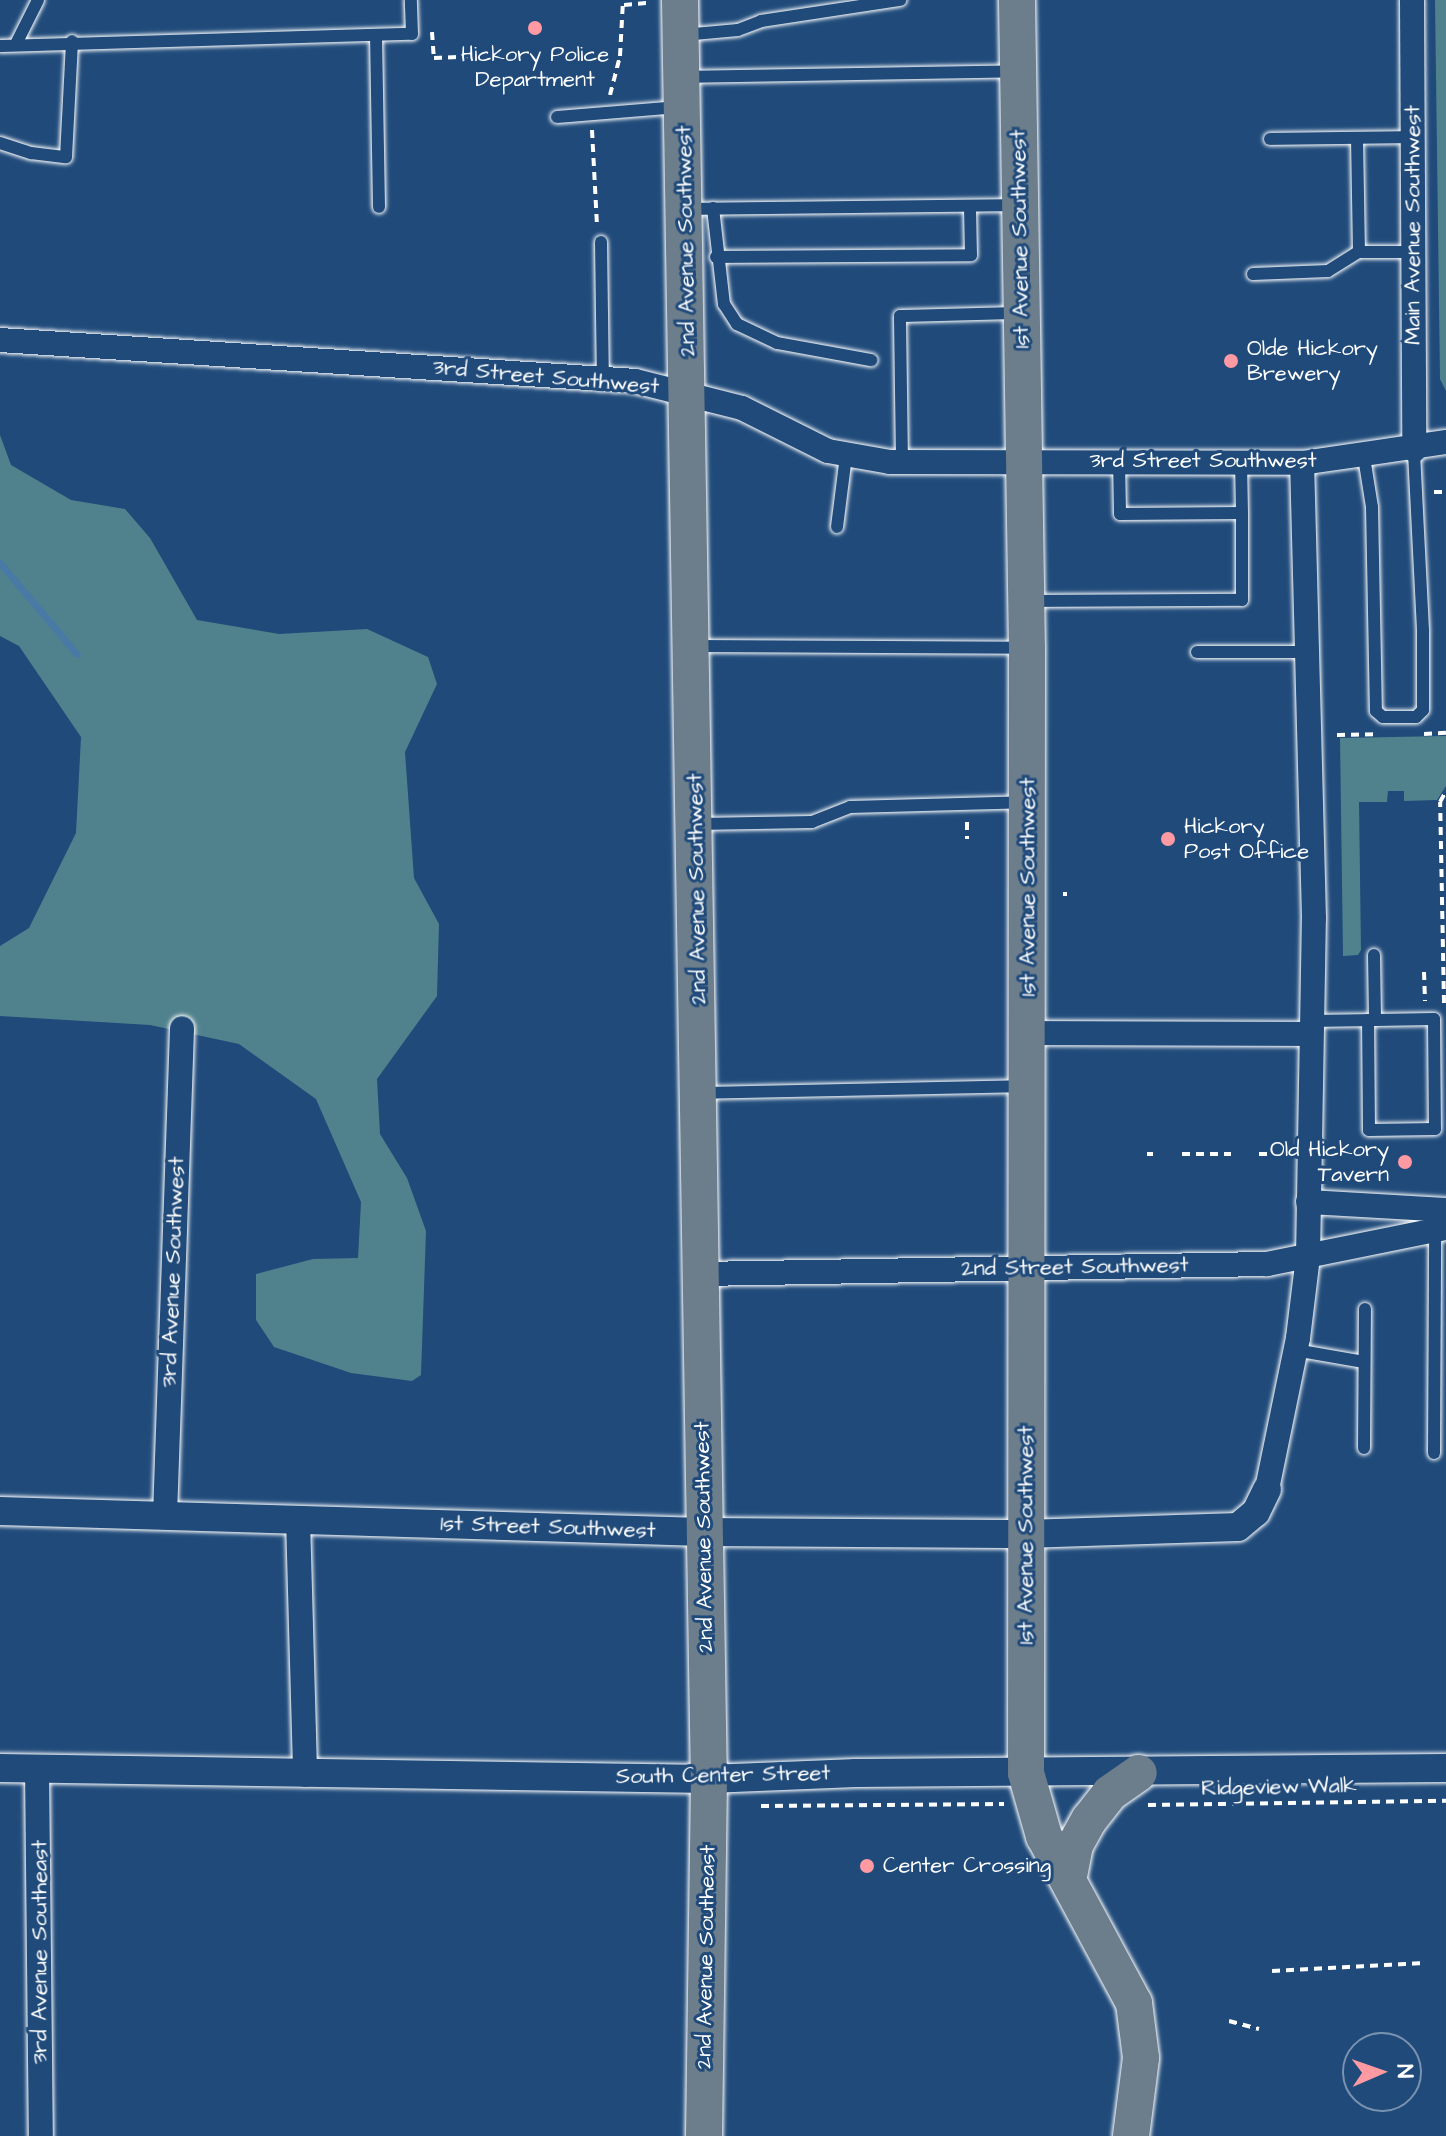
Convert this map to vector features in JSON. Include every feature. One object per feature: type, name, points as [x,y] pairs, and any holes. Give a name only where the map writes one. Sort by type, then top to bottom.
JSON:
[{"type":"main road","name":"1st Avenue Southwest","points":[[1017,0],[1028,802],[1026,1773],[1044,1836],[1069,1876],[1134,2003],[1141,2058],[1131,2136]]},
{"type":"main road","name":"2nd Avenue Southwest","points":[[675,12],[682,92],[699,208],[689,393],[697,824],[703,1532],[709,1779]]},
{"type":"main road","points":[[1069,1876],[1075,1845],[1089,1820],[1110,1793],[1139,1773]]},
{"type":"main road","name":"2nd Avenue Southeast","points":[[704,2136],[709,1779]]},
{"type":"street","name":"Main Avenue Southwest","points":[[1412,0],[1414,450]]},
{"type":"street","name":"3rd Street Southwest","points":[[0,340],[603,379],[689,393],[742,408],[805,442],[846,456],[902,462],[1119,460],[1302,463],[1414,450],[1446,442]]},
{"type":"street","points":[[1267,1489],[1295,1350],[1308,1257],[1309,652],[1302,463]]},
{"type":"street","points":[[1028,1033],[1310,1027]]},
{"type":"street","name":"3rd Avenue Southwest","points":[[165,1516],[182,1028]]},
{"type":"street","points":[[1308,1202],[1442,1223]]},
{"type":"street","name":"2nd Street Southwest","points":[[700,1274],[1267,1264],[1308,1257],[1442,1223]]},
{"type":"street","name":"1st Street Southwest","points":[[0,1511],[703,1532],[1025,1534],[1238,1527],[1256,1512],[1267,1489]]},
{"type":"street","points":[[298,1519],[305,1775]]},
{"type":"street","name":"South Center Street","points":[[0,1768],[709,1779],[1446,1768]]},
{"type":"street","name":"3rd Avenue Southeast","points":[[37,1768],[41,2136]]},
{"type":"lane","points":[[17,42],[38,0]]},
{"type":"lane","points":[[0,46],[17,42],[412,34],[411,0]]},
{"type":"lane","points":[[675,12],[738,30],[761,21],[900,0]]},
{"type":"lane","points":[[376,35],[379,207]]},
{"type":"lane","points":[[0,143],[31,153],[66,157],[72,41]]},
{"type":"lane","points":[[557,117],[600,114],[682,92],[1018,71]]},
{"type":"lane","points":[[1270,139],[1412,137]]},
{"type":"lane","points":[[1357,138],[1359,252]]},
{"type":"lane","points":[[871,360],[777,343],[737,324],[724,304],[716,257],[699,208],[1020,205]]},
{"type":"lane","points":[[716,257],[971,255],[970,206]]},
{"type":"lane","points":[[601,242],[603,379]]},
{"type":"lane","points":[[1253,274],[1328,271],[1359,252],[1413,252]]},
{"type":"lane","points":[[902,462],[900,316],[1021,313]]},
{"type":"lane","points":[[1364,457],[1372,507],[1376,711],[1383,717],[1416,717],[1423,710],[1423,678],[1414,450]]},
{"type":"lane","points":[[837,527],[846,456]]},
{"type":"lane","points":[[1119,460],[1120,514],[1242,513]]},
{"type":"lane","points":[[1026,601],[1242,600],[1241,461]]},
{"type":"lane","points":[[694,646],[1027,648]]},
{"type":"lane","points":[[1197,652],[1309,652]]},
{"type":"lane","points":[[697,824],[812,822],[850,807],[1028,802]]},
{"type":"lane","points":[[1310,1027],[1371,1020],[1430,1019],[1435,1129],[1369,1130],[1371,1020],[1374,955]]},
{"type":"lane","points":[[699,1093],[1028,1086]]},
{"type":"lane","points":[[1434,1453],[1442,1223]]},
{"type":"lane","points":[[1364,1448],[1365,1309]]},
{"type":"lane","points":[[1295,1350],[1364,1362]]},
{"type":"path","points":[[601,242],[594,207],[600,114],[620,56],[624,3],[675,12]]},
{"type":"path","points":[[432,29],[434,58],[482,56]]},
{"type":"path","points":[[1431,492],[1446,492]]},
{"type":"path","points":[[1430,1019],[1444,1005],[1440,802],[1446,791]]},
{"type":"path","points":[[1424,972],[1430,1019]]},
{"type":"path","points":[[1147,1154],[1153,1154]]},
{"type":"path","points":[[1182,1154],[1231,1154]]},
{"type":"path","points":[[1259,1154],[1286,1154]]},
{"type":"path","name":"Ridgeview Walk","points":[[1138,1808],[1446,1801]]},
{"type":"path","points":[[745,1806],[1007,1805]]},
{"type":"path","points":[[1272,1971],[1424,1963]]},
{"type":"path","points":[[1229,2021],[1259,2029]]},
{"type":"green space","points":[[1435,0],[1446,0],[1446,391],[1440,379]]},
{"type":"green space","points":[[0,435],[11,465],[71,500],[125,509],[150,538],[197,620],[279,634],[367,629],[428,657],[437,684],[405,752],[414,878],[439,924],[437,996],[377,1079],[380,1134],[407,1178],[426,1231],[421,1375],[412,1381],[351,1373],[274,1347],[256,1320],[256,1274],[313,1259],[358,1258],[361,1202],[316,1099],[239,1044],[150,1025],[0,1016],[0,946],[29,928],[76,833],[81,737],[19,646],[0,636]]},
{"type":"green space","points":[[1446,736],[1446,786],[1437,800],[1404,801],[1404,791],[1388,791],[1387,802],[1359,802],[1361,950],[1358,955],[1343,956],[1340,738]]},
{"type":"waterway","points":[[0,563],[77,654]]},
{"type":"place","name":"Hickory Police Department","points":[[535,28]]},
{"type":"place","name":"Olde Hickory Brewery","points":[[1231,361]]},
{"type":"place","name":"Hickory Post Office","points":[[1168,839]]},
{"type":"place","name":"Old Hickory Tavern","points":[[1405,1162]]},
{"type":"place","name":"Center Crossing","points":[[867,1866]]}]
